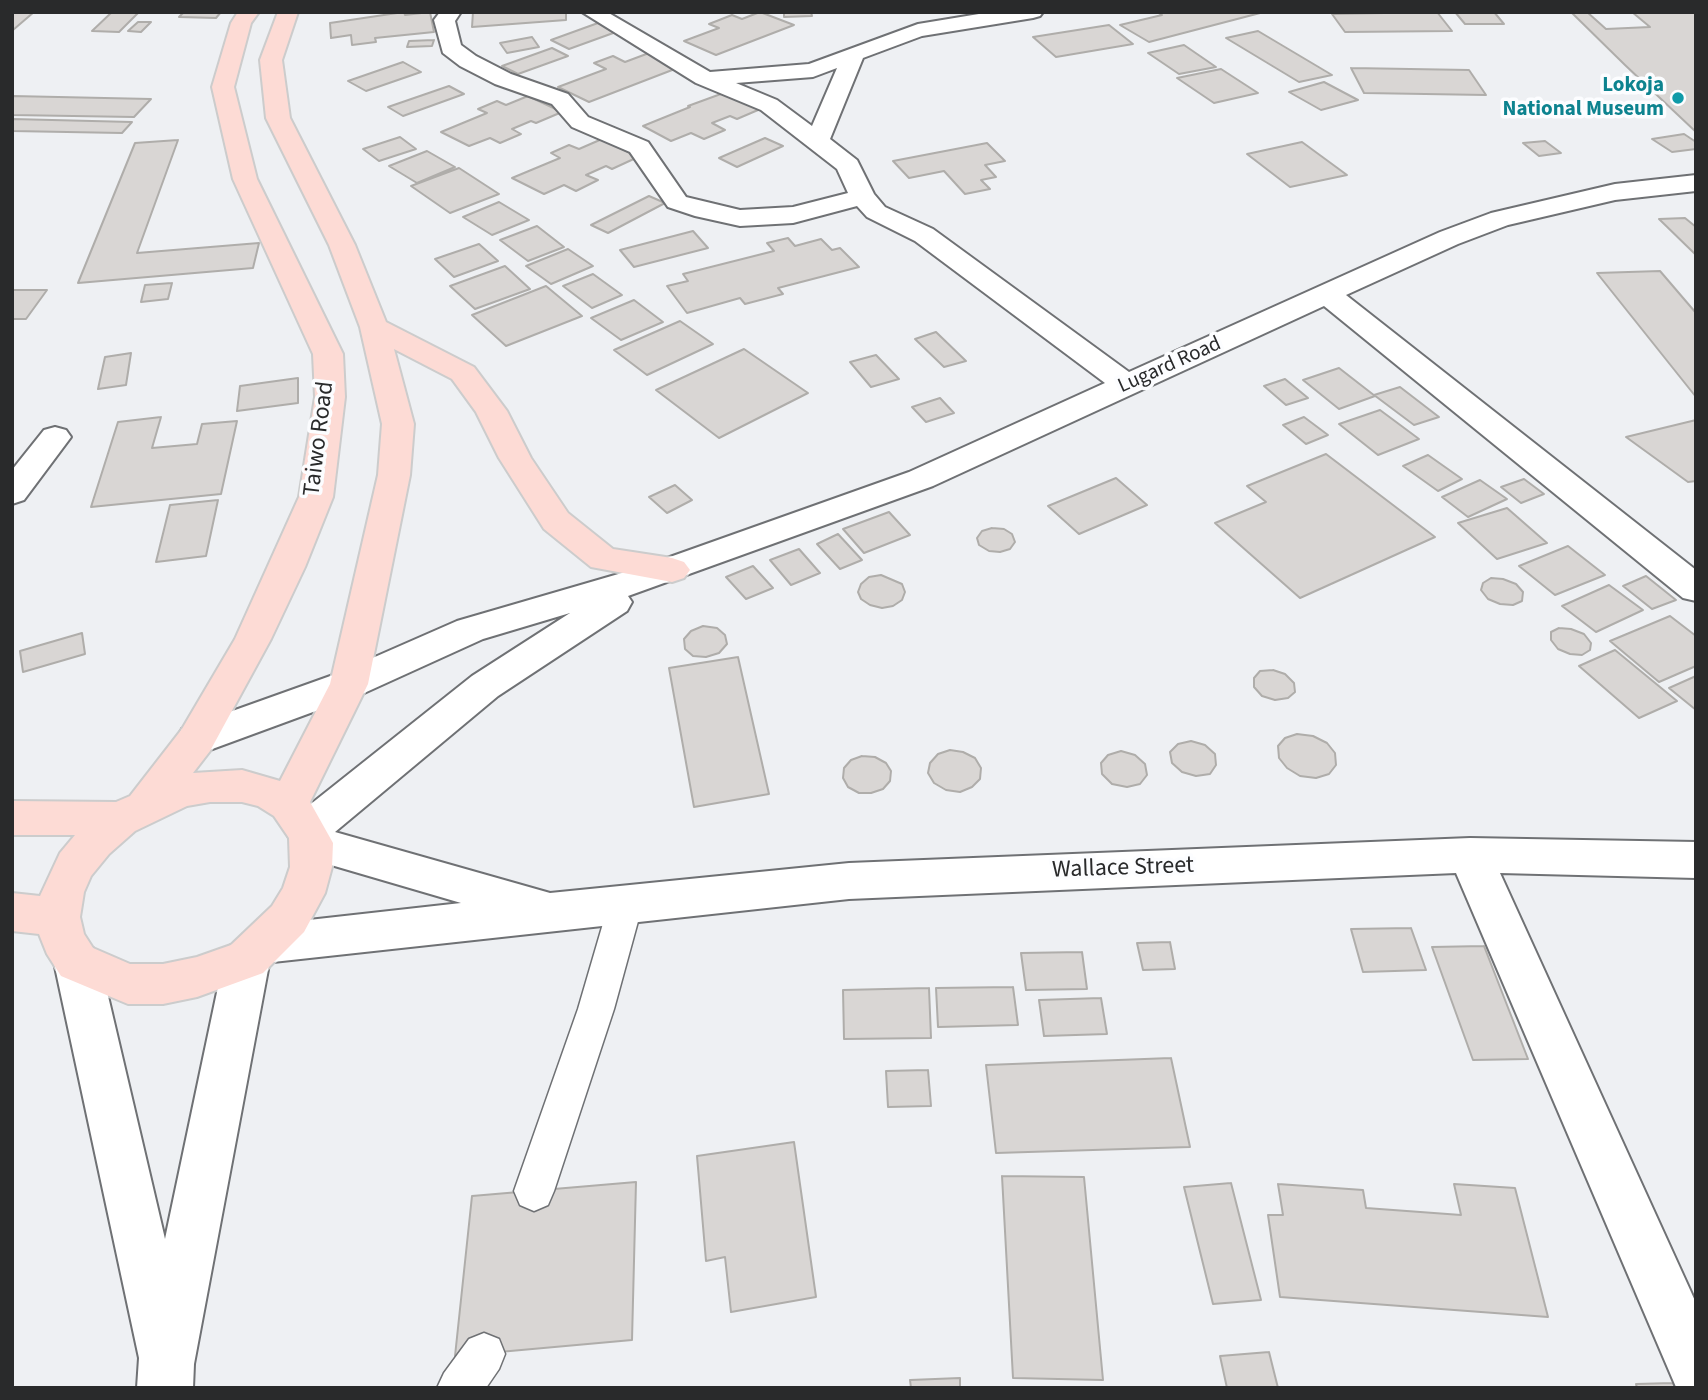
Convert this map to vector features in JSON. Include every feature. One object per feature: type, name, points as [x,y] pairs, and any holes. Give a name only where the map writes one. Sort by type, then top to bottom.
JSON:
[{"type":"main road","name":"Taiwo Road","points":[[133,812],[196,740],[253,639],[316,497],[330,397],[328,354],[245,179],[223,87],[241,23],[249,12]]},
{"type":"main road","points":[[288,12],[271,60],[278,118],[342,244],[374,327],[398,424],[394,475],[349,684],[303,826],[311,867],[303,893],[288,919],[256,951],[197,977],[163,984],[128,985],[77,962],[64,940],[58,917],[62,891],[75,865],[94,842],[133,812],[180,791],[242,786],[269,793],[303,826]]},
{"type":"main road","points":[[374,327],[463,373],[491,411],[515,458],[556,521],[603,559],[661,574]]},
{"type":"main road","points":[[12,818],[133,812]]},
{"type":"main road","points":[[12,912],[58,917]]},
{"type":"street","points":[[452,12],[444,20],[452,48],[468,61],[503,79],[560,99],[580,121],[639,146],[677,202],[740,218],[793,215],[863,197]]},
{"type":"street","points":[[592,12],[704,78],[769,104],[848,165],[863,197],[876,212],[924,235],[1127,385]]},
{"type":"street","points":[[704,78],[777,75],[813,70],[918,30],[1033,12]]},
{"type":"street","points":[[817,141],[853,57]]},
{"type":"street","name":"Lugard Road","points":[[661,574],[921,479],[1449,238],[1500,219],[1615,191],[1696,183]]},
{"type":"street","points":[[1326,294],[1696,589]]},
{"type":"street","points":[[12,493],[55,437]]},
{"type":"street","points":[[196,740],[349,684],[470,630],[661,574]]},
{"type":"street","points":[[303,826],[485,686],[661,574]]},
{"type":"street","points":[[303,826],[552,911]]},
{"type":"street","points":[[1470,855],[1696,1367]]},
{"type":"street","name":"Wallace Street","points":[[256,951],[552,911],[849,881],[1470,855],[1696,860]]},
{"type":"street","points":[[166,1376],[256,951]]},
{"type":"street","points":[[77,962],[166,1376]]},
{"type":"lane","points":[[534,1191],[596,1009],[626,903]]},
{"type":"lane","points":[[459,1388],[484,1354]]},
{"type":"building","points":[[12,12],[34,12],[13,30]]},
{"type":"building","points":[[112,12],[139,12],[119,32],[92,31]]},
{"type":"building","points":[[184,12],[221,12],[216,18],[179,17]]},
{"type":"building","points":[[404,12],[405,15],[430,12],[434,32],[375,38],[376,42],[352,45],[351,35],[331,38],[330,23]]},
{"type":"building","points":[[473,12],[566,12],[566,20],[472,27]]},
{"type":"building","points":[[760,12],[794,25],[716,55],[684,41],[719,28],[709,24],[732,15],[742,19]]},
{"type":"building","points":[[784,12],[811,12],[812,16],[784,17]]},
{"type":"building","points":[[1157,12],[1264,12],[1149,42],[1120,25],[1162,15]]},
{"type":"building","points":[[1437,12],[1452,31],[1345,32],[1332,14]]},
{"type":"building","points":[[1455,12],[1494,12],[1504,24],[1465,24]]},
{"type":"building","name":"Lokoja National Museum","points":[[1571,12],[1696,12],[1696,132],[1625,65]]},
{"type":"building","points":[[1587,12],[1632,12],[1650,27],[1606,29]]},
{"type":"building","points":[[138,22],[151,22],[141,32],[128,31]]},
{"type":"building","points":[[598,23],[616,32],[569,49],[551,40]]},
{"type":"building","points":[[1109,25],[1133,44],[1056,57],[1033,37]]},
{"type":"building","points":[[1258,31],[1332,75],[1299,82],[1226,38]]},
{"type":"building","points":[[532,37],[539,47],[507,53],[500,43]]},
{"type":"building","points":[[434,40],[432,46],[407,47],[409,41]]},
{"type":"building","points":[[1184,45],[1216,67],[1179,74],[1148,53]]},
{"type":"building","points":[[552,48],[568,56],[518,74],[502,66]]},
{"type":"building","points":[[649,53],[680,67],[589,102],[558,87],[606,69],[594,63],[613,56],[625,62]]},
{"type":"building","points":[[403,62],[421,72],[366,91],[348,81]]},
{"type":"building","points":[[1351,68],[1469,70],[1486,95],[1364,93]]},
{"type":"building","points":[[1221,69],[1258,93],[1214,103],[1177,78]]},
{"type":"building","points":[[1324,82],[1358,100],[1321,110],[1289,92]]},
{"type":"building","points":[[449,86],[464,94],[403,116],[388,107]]},
{"type":"building","points":[[729,91],[765,107],[737,119],[730,116],[712,123],[725,130],[704,139],[691,133],[671,141],[643,126],[690,107],[688,106]]},
{"type":"building","points":[[12,96],[151,99],[134,117],[12,115]]},
{"type":"building","points":[[528,96],[562,112],[512,129],[521,134],[500,143],[490,138],[469,146],[441,132],[487,113],[478,109],[497,101],[506,105]]},
{"type":"building","points":[[12,119],[132,122],[122,133],[12,131]]},
{"type":"building","points":[[1684,134],[1696,142],[1696,149],[1672,152],[1652,139]]},
{"type":"building","points":[[400,137],[416,149],[379,161],[363,149]]},
{"type":"building","points":[[765,138],[783,146],[737,167],[719,158]]},
{"type":"building","points":[[602,139],[638,157],[612,169],[606,166],[586,175],[598,180],[576,191],[564,185],[544,194],[512,178],[560,158],[551,153],[569,145],[579,149]]},
{"type":"building","points":[[178,140],[137,253],[259,243],[253,268],[78,283],[135,143]]},
{"type":"building","points":[[1545,141],[1561,153],[1539,156],[1523,143]]},
{"type":"building","points":[[1302,142],[1347,175],[1290,187],[1247,154]]},
{"type":"building","points":[[987,143],[1005,161],[985,165],[996,177],[981,180],[990,189],[965,194],[944,171],[909,178],[893,161]]},
{"type":"building","points":[[427,151],[455,167],[417,183],[389,166]]},
{"type":"building","points":[[459,168],[499,194],[450,213],[411,186]]},
{"type":"building","points":[[649,196],[665,203],[608,233],[591,225]]},
{"type":"building","points":[[499,202],[529,220],[492,235],[463,217]]},
{"type":"building","points":[[1685,218],[1696,227],[1696,255],[1659,219]]},
{"type":"building","points":[[537,226],[564,247],[528,261],[500,240]]},
{"type":"building","points":[[693,231],[708,248],[634,267],[620,250]]},
{"type":"building","points":[[788,238],[795,246],[821,239],[832,250],[840,248],[859,267],[778,288],[783,294],[745,304],[740,298],[687,313],[667,286],[688,281],[683,274],[774,251],[767,243]]},
{"type":"building","points":[[479,244],[498,261],[454,277],[435,259]]},
{"type":"building","points":[[568,249],[593,266],[551,284],[526,266]]},
{"type":"building","points":[[505,266],[530,289],[475,309],[450,286]]},
{"type":"building","points":[[1660,271],[1696,313],[1696,397],[1597,273]]},
{"type":"building","points":[[593,274],[622,295],[592,308],[563,286]]},
{"type":"building","points":[[172,283],[168,299],[141,302],[145,285]]},
{"type":"building","points":[[546,286],[582,316],[506,346],[472,315]]},
{"type":"building","points":[[12,290],[47,290],[26,319],[12,319]]},
{"type":"building","points":[[634,300],[663,322],[621,340],[591,318]]},
{"type":"building","points":[[680,321],[713,344],[647,375],[614,350]]},
{"type":"building","points":[[936,332],[966,361],[944,367],[915,339]]},
{"type":"building","points":[[744,349],[808,393],[719,438],[656,390]]},
{"type":"building","points":[[131,353],[126,385],[98,389],[105,357]]},
{"type":"building","points":[[876,355],[899,379],[871,387],[850,362]]},
{"type":"building","points":[[1339,368],[1375,396],[1339,409],[1303,380]]},
{"type":"building","points":[[298,378],[298,403],[237,411],[240,386]]},
{"type":"building","points":[[1285,379],[1308,398],[1286,405],[1264,386]]},
{"type":"building","points":[[1400,387],[1439,417],[1414,425],[1374,395]]},
{"type":"building","points":[[940,398],[954,413],[926,422],[912,407]]},
{"type":"building","points":[[1380,410],[1419,439],[1378,455],[1339,424]]},
{"type":"building","points":[[161,417],[152,448],[197,444],[202,424],[237,421],[221,494],[91,507],[118,422]]},
{"type":"building","points":[[1304,417],[1328,435],[1306,444],[1283,425]]},
{"type":"building","points":[[1696,420],[1696,481],[1688,482],[1626,437]]},
{"type":"building","points":[[1326,454],[1435,537],[1300,598],[1215,523],[1266,502],[1247,486]]},
{"type":"building","points":[[1428,455],[1462,479],[1438,491],[1403,466]]},
{"type":"building","points":[[1116,478],[1147,505],[1079,534],[1048,506]]},
{"type":"building","points":[[1524,479],[1544,494],[1521,503],[1501,487]]},
{"type":"building","points":[[1480,480],[1507,499],[1468,517],[1442,497]]},
{"type":"building","points":[[675,485],[692,500],[667,513],[649,497]]},
{"type":"building","points":[[218,500],[206,556],[156,562],[170,505]]},
{"type":"building","points":[[1507,508],[1547,543],[1497,559],[1458,523]]},
{"type":"building","points":[[889,512],[910,535],[864,553],[843,529]]},
{"type":"building","points":[[1004,529],[1012,534],[1015,542],[1010,549],[989,551],[979,545],[977,538],[982,531]]},
{"type":"building","points":[[838,534],[862,560],[840,569],[817,544]]},
{"type":"building","points":[[1568,546],[1605,575],[1555,595],[1519,566]]},
{"type":"building","points":[[799,549],[820,573],[791,585],[770,560]]},
{"type":"building","points":[[753,566],[773,588],[746,599],[726,577]]},
{"type":"building","points":[[881,575],[902,584],[905,592],[902,600],[893,606],[882,608],[870,605],[861,599],[858,592],[861,584],[869,577]]},
{"type":"building","points":[[1646,576],[1676,600],[1652,609],[1623,586]]},
{"type":"building","points":[[1491,578],[1516,584],[1523,592],[1522,601],[1513,605],[1488,599],[1481,590],[1483,583]]},
{"type":"building","points":[[1609,585],[1643,610],[1596,632],[1562,606]]},
{"type":"building","points":[[1670,616],[1696,636],[1696,666],[1659,682],[1610,641]]},
{"type":"building","points":[[703,626],[717,628],[725,635],[727,644],[719,653],[706,657],[693,656],[685,649],[684,639],[691,631]]},
{"type":"building","points":[[1559,628],[1584,634],[1591,643],[1590,650],[1582,655],[1558,649],[1551,640],[1551,632]]},
{"type":"building","points":[[82,633],[85,654],[23,672],[20,651]]},
{"type":"building","points":[[1615,650],[1677,701],[1639,718],[1579,666]]},
{"type":"building","points":[[738,657],[769,794],[694,807],[669,668]]},
{"type":"building","points":[[1273,670],[1285,674],[1294,683],[1295,692],[1288,698],[1275,700],[1262,696],[1254,687],[1254,678],[1260,671]]},
{"type":"building","points":[[1696,676],[1696,710],[1669,688]]},
{"type":"building","points":[[1297,734],[1313,736],[1327,743],[1335,753],[1336,765],[1329,774],[1316,778],[1300,776],[1287,768],[1279,758],[1278,746],[1285,738]]},
{"type":"building","points":[[1191,741],[1205,745],[1215,754],[1216,765],[1210,774],[1196,776],[1182,772],[1172,763],[1170,752],[1178,744]]},
{"type":"building","points":[[950,750],[975,758],[981,768],[980,779],[972,787],[960,792],[946,790],[934,783],[928,773],[930,763],[938,754]]},
{"type":"building","points":[[1121,751],[1135,755],[1145,764],[1147,775],[1140,784],[1127,787],[1112,784],[1102,774],[1101,763],[1108,755]]},
{"type":"building","points":[[862,756],[875,757],[886,763],[891,771],[890,781],[883,789],[859,793],[848,787],[843,778],[844,768],[851,760]]},
{"type":"building","points":[[1411,928],[1426,970],[1363,972],[1351,929]]},
{"type":"building","points":[[1170,942],[1175,969],[1143,970],[1137,943]]},
{"type":"building","points":[[1484,946],[1528,1059],[1473,1060],[1432,947]]},
{"type":"building","points":[[1082,952],[1087,989],[1026,990],[1021,953]]},
{"type":"building","points":[[1013,987],[1018,1025],[938,1027],[936,988]]},
{"type":"building","points":[[929,988],[931,1038],[844,1039],[843,990]]},
{"type":"building","points":[[1101,998],[1107,1034],[1044,1036],[1039,1000]]},
{"type":"building","points":[[1171,1058],[1190,1147],[996,1153],[986,1065]]},
{"type":"building","points":[[928,1070],[931,1106],[888,1107],[886,1071]]},
{"type":"building","points":[[794,1142],[816,1297],[731,1312],[725,1257],[706,1261],[697,1156]]},
{"type":"building","points":[[1002,1176],[1084,1177],[1103,1380],[1013,1378]]},
{"type":"building","points":[[636,1182],[632,1340],[455,1356],[472,1196]]},
{"type":"building","points":[[1231,1183],[1261,1300],[1213,1304],[1184,1187]]},
{"type":"building","points":[[1278,1184],[1363,1190],[1366,1208],[1461,1215],[1454,1184],[1515,1188],[1548,1317],[1280,1297],[1268,1215],[1283,1215]]},
{"type":"building","points":[[1269,1352],[1278,1388],[1227,1388],[1220,1356]]},
{"type":"building","points":[[960,1378],[960,1388],[911,1388],[910,1380]]},
{"type":"building","points":[[1673,1383],[1675,1388],[1637,1388],[1636,1384]]},
{"type":"place","name":"Lokoja National Museum","points":[[1678,98]]}]
